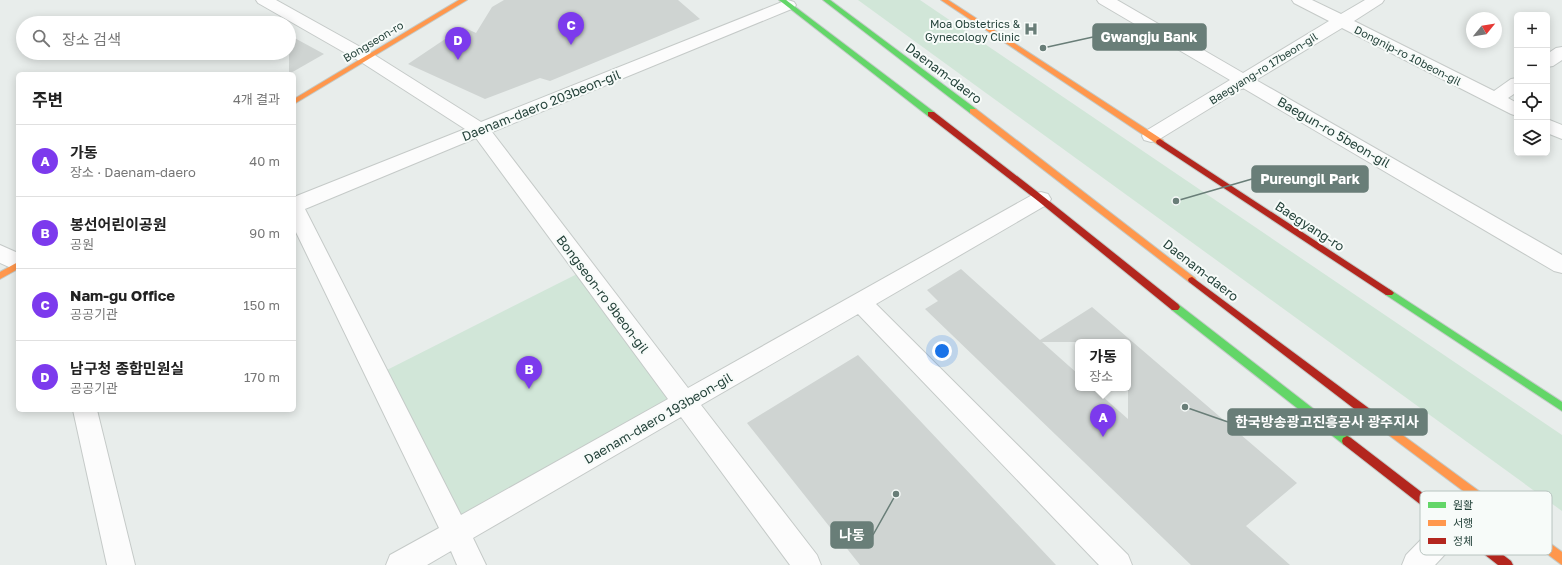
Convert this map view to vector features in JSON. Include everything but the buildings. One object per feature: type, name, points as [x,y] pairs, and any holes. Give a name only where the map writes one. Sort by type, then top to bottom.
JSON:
[{"type":"main road","name":"Bongseon-ro","points":[[296,101],[448,0]]},
{"type":"main road","name":"Bongseon-ro","points":[[296,91],[464,0]]},
{"type":"main road","name":"Daenam-daero","points":[[826,0],[1242,319],[1471,491]]},
{"type":"main road","name":"Baegyang-ro","points":[[944,0],[1562,407]]},
{"type":"main road","points":[[785,2],[1041,199],[1219,342],[1420,497]]},
{"type":"main road","points":[[0,276],[16,265]]},
{"type":"main road","name":"Daenam-daero","points":[[1552,552],[1562,559]]},
{"type":"main road","points":[[1494,555],[1507,565]]},
{"type":"street","name":"Bongseon-ro 9beon-gil","points":[[264,0],[292,16]]},
{"type":"street","name":"Baegun-ro 5beon-gil","points":[[1105,0],[1562,265]]},
{"type":"street","name":"Dongnip-ro 10beon-gil","points":[[1300,0],[1514,108]]},
{"type":"street","name":"Baegyang-ro 17beon-gil","points":[[1150,136],[1245,80],[1340,20],[1376,0]]},
{"type":"street","name":"Daenam-daero 203beon-gil","points":[[296,205],[785,2]]},
{"type":"street","name":"Bongseon-ro 9beon-gil","points":[[296,18],[363,56],[480,130],[807,565]]},
{"type":"street","points":[[1550,60],[1562,52]]},
{"type":"street","points":[[1495,99],[1516,84]]},
{"type":"street","points":[[1550,127],[1562,133]]},
{"type":"street","name":"Daenam-daero 193beon-gil","points":[[400,565],[1041,199]]},
{"type":"street","name":"Daenam-daero 203beon-gil","points":[[296,210],[456,533]]},
{"type":"street","points":[[0,253],[16,263]]},
{"type":"street","points":[[860,302],[1118,565]]},
{"type":"street","points":[[85,412],[122,565]]},
{"type":"street","points":[[456,533],[472,565]]},
{"type":"street","points":[[1416,565],[1426,555]]},
{"type":"green space","points":[[858,0],[920,0],[1562,435],[1562,511],[1552,504],[1552,491],[1534,491]]},
{"type":"green space","points":[[585,270],[685,403],[456,533],[377,375]]},
{"type":"traffic: fast","points":[[782,0],[931,114]]},
{"type":"traffic: fast","points":[[826,0],[973,111]]},
{"type":"traffic: fast","points":[[1389,293],[1562,407]]},
{"type":"traffic: fast","points":[[1175,307],[1347,441]]},
{"type":"traffic: slow","points":[[296,101],[464,0]]},
{"type":"traffic: slow","points":[[944,0],[1160,142]]},
{"type":"traffic: slow","points":[[973,111],[1192,280]]},
{"type":"traffic: slow","points":[[0,276],[16,266]]},
{"type":"traffic: slow","points":[[1382,424],[1471,491]]},
{"type":"traffic: slow","points":[[1552,552],[1562,559]]},
{"type":"traffic: jam","points":[[931,114],[1041,199],[1175,307]]},
{"type":"traffic: jam","points":[[1160,142],[1389,293]]},
{"type":"traffic: jam","points":[[1192,280],[1382,424]]},
{"type":"traffic: jam","points":[[1347,441],[1420,498]]},
{"type":"traffic: jam","points":[[1494,555],[1507,565]]},
{"type":"place","name":"Moa Obstetrics & Gynecology Clinic","points":[[1031,29]]},
{"type":"place","name":"Nam-gu Office","points":[[571,45]]},
{"type":"place","name":"Gwangju Bank","points":[[1043,48]]},
{"type":"place","name":"남구청 종합민원실","points":[[458,60]]},
{"type":"place","name":"Pureungil Park","points":[[1176,201]]},
{"type":"place","name":"봉선어린이공원","points":[[529,389]]},
{"type":"place","name":"한국방송광고진흥공사 광주지사","points":[[1185,407]]},
{"type":"place","name":"가동","points":[[1103,437]]},
{"type":"place","name":"나동","points":[[896,494]]}]
